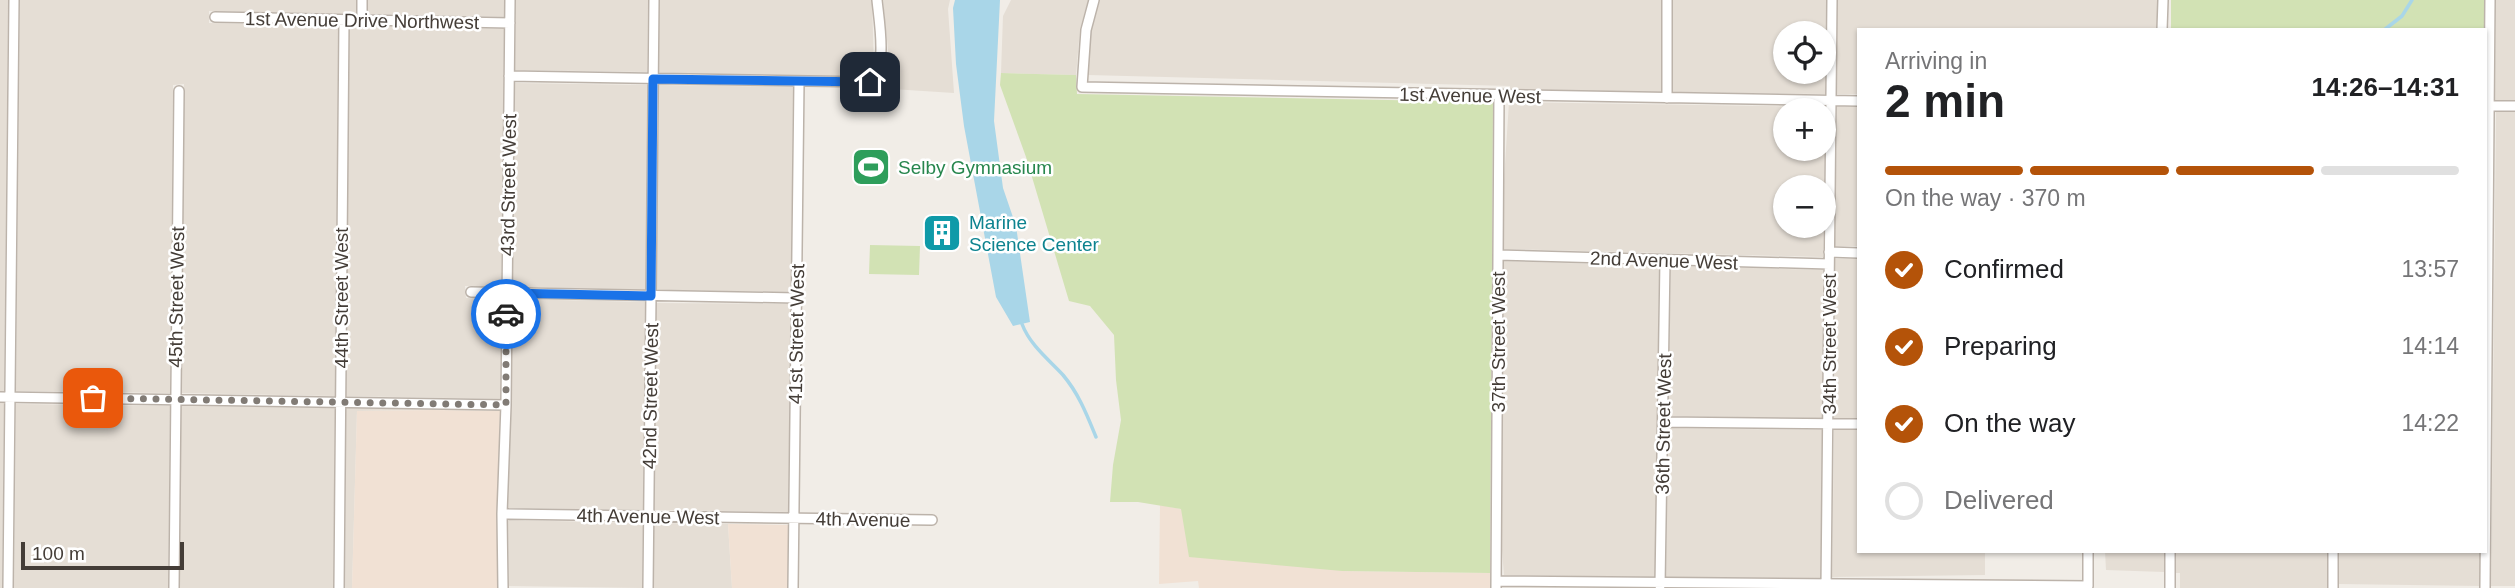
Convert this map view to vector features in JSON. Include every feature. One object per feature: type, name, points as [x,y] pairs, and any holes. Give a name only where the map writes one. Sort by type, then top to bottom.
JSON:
[{"type":"street","points":[[8,588],[5,397],[14,0]]},
{"type":"street","points":[[362,0],[362,20]]},
{"type":"street","name":"43rd Street West","points":[[503,588],[510,0]]},
{"type":"street","name":"42nd Street West","points":[[648,588],[654,0]]},
{"type":"street","points":[[509,76],[870,82],[879,71],[881,58],[877,0]]},
{"type":"street","name":"1st Avenue West","points":[[1094,0],[1086,30],[1082,88],[1773,99]]},
{"type":"street","points":[[1667,0],[1667,98]]},
{"type":"street","name":"34th Street West","points":[[1831,98],[1832,0]]},
{"type":"street","points":[[2162,28],[2163,0]]},
{"type":"street","points":[[2487,356],[2487,106],[2490,0]]},
{"type":"street","name":"1st Avenue Drive Northwest","points":[[215,17],[510,23]]},
{"type":"street","name":"44th Street West","points":[[339,588],[344,20]]},
{"type":"street","name":"41st Street West","points":[[793,588],[799,81]]},
{"type":"street","name":"45th Street West","points":[[174,588],[179,90]]},
{"type":"street","name":"37th Street West","points":[[1496,585],[1499,96]]},
{"type":"street","name":"1st Avenue West","points":[[1836,100],[1857,101]]},
{"type":"street","points":[[2487,106],[2515,106]]},
{"type":"street","name":"34th Street West","points":[[1826,586],[1830,161]]},
{"type":"street","points":[[1829,252],[1857,253]]},
{"type":"street","name":"2nd Avenue West","points":[[1498,255],[1829,264]]},
{"type":"street","name":"36th Street West","points":[[1660,586],[1665,260]]},
{"type":"street","points":[[471,292],[796,298]]},
{"type":"street","points":[[5,397],[506,405]]},
{"type":"street","points":[[1663,422],[1857,424]]},
{"type":"street","name":"4th Avenue West","points":[[502,514],[794,518]]},
{"type":"street","name":"4th Avenue","points":[[794,518],[932,520]]},
{"type":"street","points":[[1496,585],[2088,586],[2088,553]]},
{"type":"street","points":[[2170,553],[2170,588]]},
{"type":"street","points":[[2333,553],[2333,588]]},
{"type":"street","points":[[2485,553],[2485,588]]},
{"type":"shaded area","points":[[0,0],[8,0],[4,391],[0,391]]},
{"type":"shaded area","points":[[20,0],[356,0],[356,14],[209,11],[209,23],[338,26],[335,396],[181,393],[184,84],[173,85],[170,393],[16,391]]},
{"type":"shaded area","points":[[368,0],[504,0],[504,17],[368,14]]},
{"type":"shaded area","points":[[516,0],[648,0],[647,72],[515,70]]},
{"type":"shaded area","points":[[659,0],[872,0],[874,69],[868,76],[861,77],[659,73]]},
{"type":"shaded area","points":[[883,0],[950,0],[948,9],[954,93],[892,89]]},
{"type":"shaded area","points":[[1011,0],[1088,0],[1080,29],[1076,75],[1001,73],[1003,16]]},
{"type":"shaded area","points":[[1100,0],[1662,0],[1661,92],[1510,90],[1510,86],[1088,75],[1091,31]]},
{"type":"shaded area","points":[[1673,0],[1826,0],[1826,21],[1773,21],[1773,84],[1825,84],[1825,94],[1672,92]]},
{"type":"shaded area","points":[[1837,0],[2157,0],[2157,28],[1857,28],[1857,94],[1837,94]]},
{"type":"shaded area","points":[[2496,0],[2515,0],[2515,100],[2495,100]]},
{"type":"shaded area","points":[[349,26],[504,29],[501,287],[465,286],[466,298],[501,299],[500,399],[346,396]]},
{"type":"shaded area","points":[[515,83],[647,85],[645,290],[512,287]]},
{"type":"shaded area","points":[[659,85],[793,87],[791,292],[656,290]]},
{"type":"shaded area","points":[[1509,102],[1773,106],[1773,161],[1824,161],[1824,175],[1773,175],[1773,238],[1823,238],[1823,257],[1504,249],[1504,180]]},
{"type":"shaded area","points":[[1837,107],[1857,107],[1857,246],[1835,246]]},
{"type":"shaded area","points":[[2496,112],[2515,112],[2515,586],[2491,586]]},
{"type":"shaded area","points":[[1835,259],[1857,259],[1857,418],[1834,418]]},
{"type":"shaded area","points":[[1504,261],[1659,266],[1655,577],[1504,575],[1501,538]]},
{"type":"shaded area","points":[[1671,266],[1823,270],[1822,418],[1668,416]]},
{"type":"shaded area","points":[[512,299],[645,302],[643,510],[508,508]]},
{"type":"shaded area","points":[[656,303],[791,304],[788,512],[654,510]]},
{"type":"shaded area","points":[[0,403],[4,403],[2,588],[0,588]]},
{"type":"shaded area","points":[[16,404],[170,406],[168,588],[14,588]]},
{"type":"shaded area","points":[[181,406],[335,408],[333,588],[179,588]]},
{"type":"shaded area","points":[[346,408],[434,410],[357,411],[352,588],[345,588]]},
{"type":"shaded area","points":[[357,411],[500,411],[498,588],[352,588]]},
{"type":"shaded area","points":[[1668,428],[1822,430],[1821,578],[1666,577]]},
{"type":"shaded area","points":[[1834,430],[1857,430],[1857,553],[1985,553],[1985,575],[1832,577]]},
{"type":"shaded area","points":[[1160,505],[1181,509],[1342,571],[1490,573],[1490,588],[1199,588],[1198,581],[1159,584]]},
{"type":"shaded area","points":[[508,520],[643,523],[642,588],[509,586]]},
{"type":"shaded area","points":[[654,523],[728,524],[732,588],[653,588]]},
{"type":"shaded area","points":[[728,524],[788,525],[788,588],[732,588]]},
{"type":"shaded area","points":[[2105,553],[2164,553],[2164,572],[2106,570]]},
{"type":"shaded area","points":[[2176,553],[2328,553],[2327,588],[2180,588],[2180,573],[2175,573]]},
{"type":"shaded area","points":[[2339,553],[2480,553],[2480,586],[2339,584]]},
{"type":"green space","points":[[2171,0],[2484,0],[2484,28],[2171,28]]},
{"type":"green space","points":[[1001,73],[1076,75],[1077,94],[1493,102],[1490,573],[1342,571],[1189,557],[1181,509],[1138,502],[1110,502],[1121,420],[1114,335],[1090,306],[1069,301],[1026,157],[1000,85]]},
{"type":"green space","points":[[870,245],[920,246],[919,275],[869,274]]},
{"type":"water","points":[[955,0],[1000,0],[994,121],[1003,188],[1016,226],[1030,322],[1013,326],[996,297],[964,126],[956,64],[953,8]]},
{"type":"waterway","points":[[2387,28],[2402,16],[2412,0]]},
{"type":"waterway","points":[[1022,324],[1035,345],[1074,390],[1096,437]]},
{"type":"way so far","points":[[93,398],[506,405],[506,314]]},
{"type":"place","name":"Selby Gymnasium","points":[[871,167]]},
{"type":"place","name":"Marine Science Center","points":[[942,233]]},
{"type":"route","points":[[506,314],[507,293],[651,296],[653,79],[870,82]]}]
